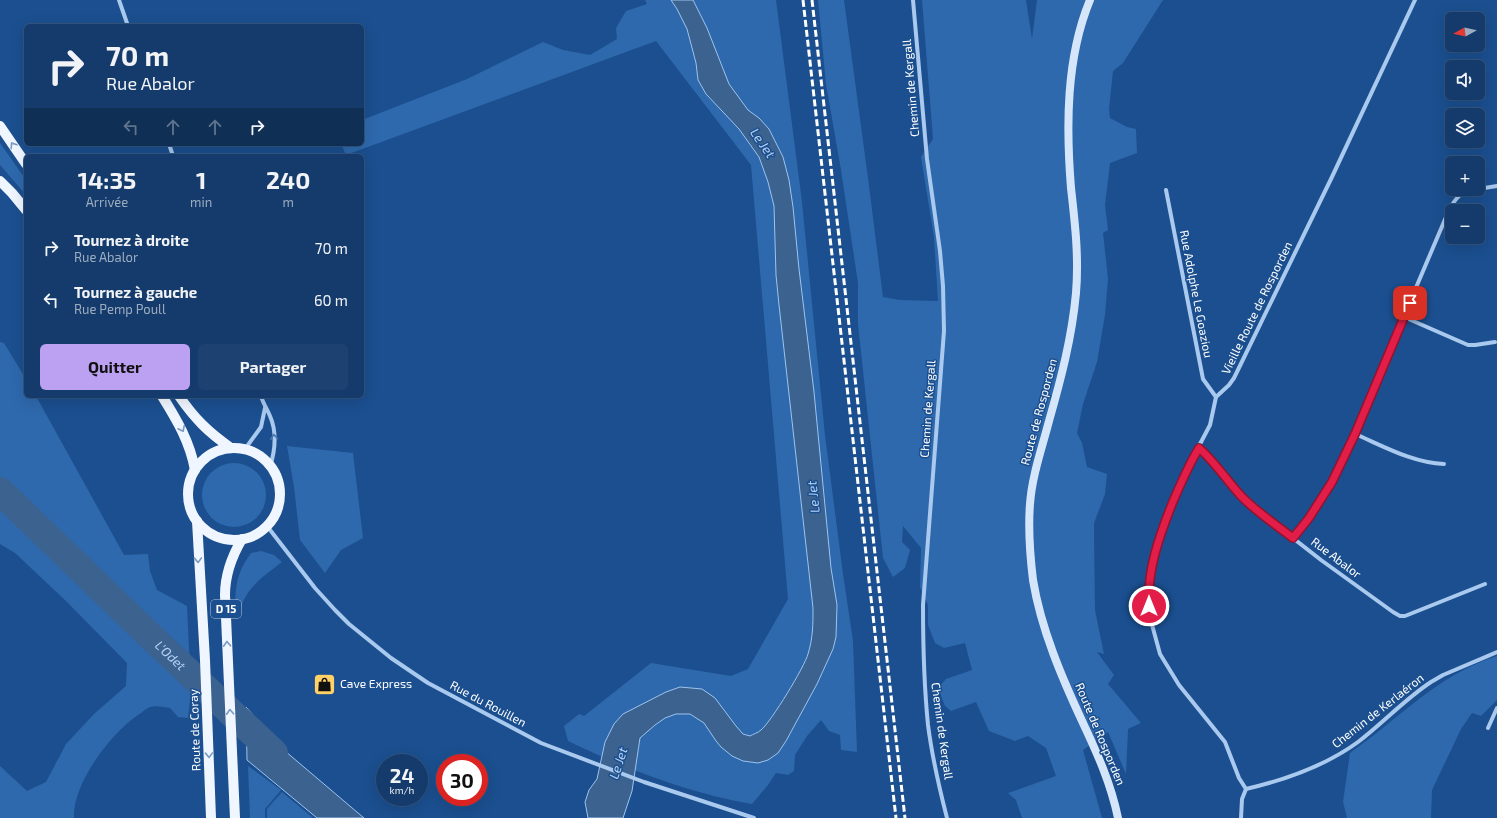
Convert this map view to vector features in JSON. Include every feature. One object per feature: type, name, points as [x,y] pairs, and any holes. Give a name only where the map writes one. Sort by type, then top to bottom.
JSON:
[{"type":"main road","name":"Route de Rosporden","points":[[1090,0],[1073,61],[1069,96],[1069,158],[1078,245],[1078,270],[1074,312],[1066,357],[1033,479],[1029,526],[1033,580],[1039,610],[1067,687],[1108,778],[1118,818]]},
{"type":"main road","points":[[0,126],[24,161]]},
{"type":"main road","points":[[0,181],[24,208]]},
{"type":"main road","points":[[163,398],[183,432],[191,451],[195,470]]},
{"type":"main road","points":[[180,398],[194,417],[231,448]]},
{"type":"main road","points":[[231,448],[245,449],[264,459],[276,476],[279,486],[278,507],[273,516],[266,526],[256,534],[242,539],[228,539],[214,535],[205,530],[197,521],[190,506],[188,497],[188,488],[195,470],[201,461],[210,454],[231,448]]},
{"type":"main road","name":"Route de Coray","points":[[197,521],[208,716],[211,818]]},
{"type":"main road","name":"D 15","points":[[235,818],[225,584],[230,566],[242,539]]},
{"type":"street","points":[[119,0],[127,24]]},
{"type":"street","name":"Chemin de Kergall","points":[[913,0],[928,159],[943,286],[944,331],[923,605],[923,646],[928,724],[935,766],[947,818]]},
{"type":"street","name":"Vieille Route de Rosporden","points":[[1216,397],[1230,385],[1234,378],[1331,179],[1415,0]]},
{"type":"street","points":[[1485,188],[1497,186]]},
{"type":"street","name":"Rue Adolphe Le Goaziou","points":[[1166,190],[1203,379],[1216,397]]},
{"type":"street","points":[[1293,538],[1326,493],[1355,434],[1453,203],[1460,196]]},
{"type":"street","points":[[1404,317],[1468,345],[1495,342]]},
{"type":"street","points":[[1216,397],[1210,426],[1182,480],[1156,550],[1150,573],[1150,621],[1160,654],[1169,671],[1225,742],[1246,789],[1242,799],[1241,818]]},
{"type":"street","points":[[262,398],[270,416],[274,435],[275,446],[270,467]]},
{"type":"street","points":[[245,449],[261,427],[265,408]]},
{"type":"street","points":[[1355,434],[1418,460],[1433,464],[1444,464]]},
{"type":"street","name":"Rue Abalor","points":[[1199,448],[1215,463],[1233,486],[1252,506],[1293,538],[1400,616],[1406,616],[1485,584]]},
{"type":"street","name":"Rue du Rouillen","points":[[266,526],[315,588],[335,610],[369,641],[428,683],[541,743],[596,765],[738,816],[754,818]]},
{"type":"street","name":"Chemin de Kerlaéron","points":[[1246,789],[1300,773],[1339,755],[1364,737],[1428,684],[1443,675],[1497,652]]},
{"type":"street","points":[[1488,728],[1497,708]]},
{"type":"shaded area","points":[[645,0],[776,0],[802,202],[825,435],[853,641],[857,752],[841,750],[840,735],[829,731],[821,720],[807,736],[795,755],[794,771],[788,775],[776,773],[752,804],[681,787],[612,761],[568,741],[564,726],[579,714],[584,716],[651,663],[731,676],[748,669],[788,599],[751,165],[656,41],[349,154],[346,154],[342,146],[364,146],[364,119],[467,79],[543,42],[563,50],[590,55],[617,39],[616,28],[626,11],[647,4]]},
{"type":"shaded area","points":[[818,0],[844,0],[883,297],[900,300],[938,301],[934,237],[921,157],[933,139],[922,0],[1026,0],[1032,39],[1037,0],[1163,0],[1123,63],[1113,71],[1109,109],[1110,118],[1127,127],[1136,129],[1137,153],[1110,163],[1105,205],[1108,230],[1103,233],[1108,279],[1105,315],[1097,362],[1083,404],[1077,433],[1082,443],[1087,467],[1107,474],[1105,494],[1094,523],[1095,610],[1104,654],[1097,652],[1114,675],[1108,684],[1141,723],[1128,729],[1126,774],[1108,732],[1083,750],[1102,818],[1022,818],[1016,800],[1008,793],[1056,776],[1046,748],[1028,736],[1015,741],[989,731],[976,702],[951,711],[945,706],[938,688],[946,679],[972,670],[965,643],[944,648],[935,643],[928,625],[928,605],[920,587],[921,548],[903,526],[902,542],[910,550],[905,568],[893,577],[883,558],[858,324],[858,283],[826,84]]},
{"type":"shaded area","points":[[0,143],[24,177],[24,193],[0,165]]},
{"type":"shaded area","points":[[0,342],[4,343],[24,376],[24,398],[37,398],[124,555],[148,554],[150,571],[157,590],[187,606],[191,691],[188,718],[178,717],[170,708],[155,706],[149,707],[127,723],[105,747],[86,775],[79,790],[75,805],[74,818],[0,818],[0,766],[27,791],[46,782],[66,744],[94,714],[126,686],[127,663],[66,601],[15,553],[0,544]]},
{"type":"shaded area","points":[[287,446],[353,453],[363,538],[341,550],[325,573],[300,540],[294,487]]},
{"type":"shaded area","points":[[234,463],[252,469],[260,477],[266,495],[260,513],[252,521],[234,527],[216,521],[208,513],[202,495],[208,477],[216,469]]},
{"type":"shaded area","points":[[261,551],[274,555],[282,562],[263,576],[248,593],[241,607],[235,606],[237,584],[240,572],[251,553]]},
{"type":"shaded area","points":[[1497,656],[1497,700],[1481,716],[1472,713],[1461,729],[1432,790],[1431,818],[1347,818],[1343,802],[1350,753],[1437,686],[1476,664]]},
{"type":"shaded area","points":[[248,766],[281,790],[265,809],[265,818],[250,818]]},
{"type":"shaded area","points":[[282,792],[313,818],[267,818],[267,809]]},
{"type":"water","name":"Le Jet","points":[[671,0],[693,0],[707,28],[729,84],[748,110],[759,118],[769,129],[783,157],[789,180],[814,392],[831,568],[837,605],[836,637],[833,649],[817,684],[778,753],[768,760],[758,763],[743,761],[732,756],[721,747],[704,723],[690,714],[676,714],[665,718],[640,738],[632,791],[623,818],[588,818],[585,802],[589,790],[597,779],[605,742],[614,724],[623,714],[666,692],[680,687],[702,689],[715,698],[743,734],[750,736],[760,731],[766,725],[779,706],[806,660],[811,642],[813,608],[776,275],[774,206],[768,182],[759,157],[739,129],[706,94],[698,80],[696,63],[687,29]]},
{"type":"water","points":[[246,707],[285,751],[364,818],[317,818],[247,760]]},
{"type":"waterway","name":"L'Odet","points":[[0,491],[274,753]]},
{"type":"railway","points":[[803,0],[896,818]]},
{"type":"railway","points":[[812,0],[905,818]]},
{"type":"place","name":"Cave Express","points":[[324,684]]},
{"type":"route","points":[[1149,606],[1148,596],[1152,562],[1163,528],[1182,480],[1199,448],[1215,463],[1233,486],[1252,506],[1293,538],[1326,493],[1341,464],[1410,303]]}]
